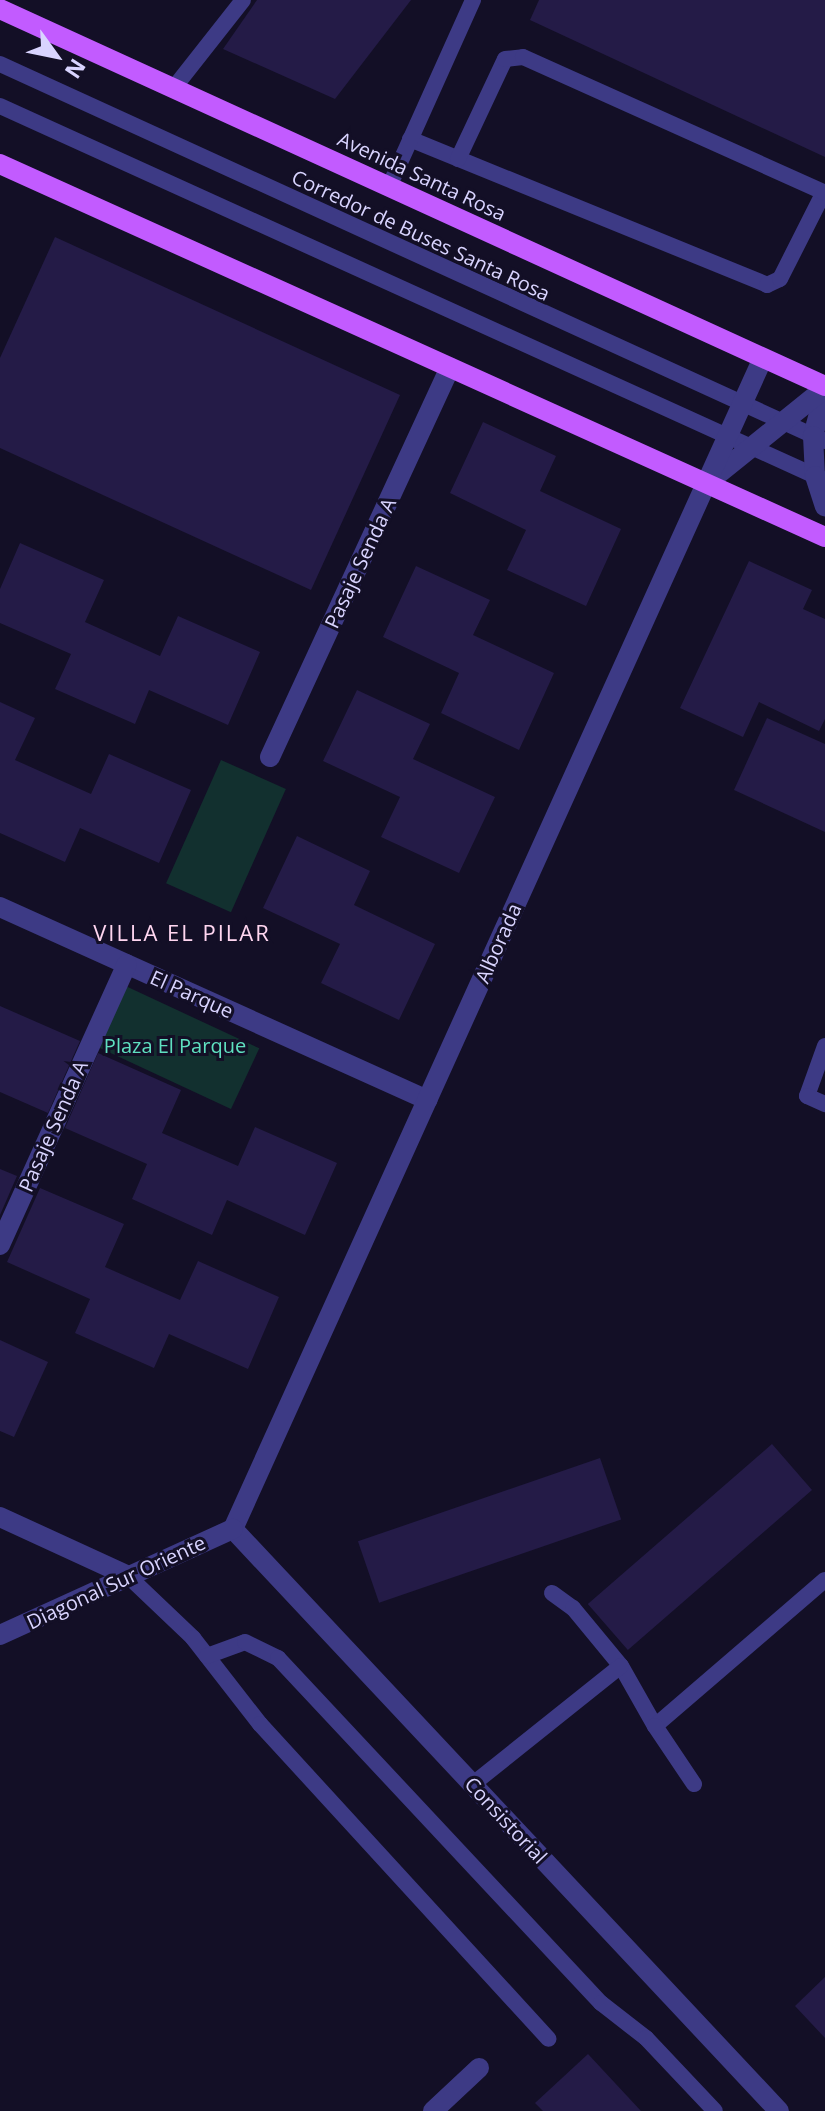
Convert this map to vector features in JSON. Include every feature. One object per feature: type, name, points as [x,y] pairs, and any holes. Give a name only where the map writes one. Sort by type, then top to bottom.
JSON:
[{"type":"main road","name":"Avenida Santa Rosa","points":[[0,9],[825,389]]},
{"type":"main road","points":[[0,164],[825,537]]},
{"type":"street","name":"Alborada","points":[[233,1529],[763,358]]},
{"type":"street","name":"Pasaje Senda A","points":[[270,757],[450,368]]},
{"type":"street","points":[[706,484],[748,447],[825,389]]},
{"type":"street","points":[[825,389],[819,438],[820,478],[825,506]]},
{"type":"street","name":"El Parque","points":[[0,907],[427,1100]]},
{"type":"street","name":"Pasaje Senda A","points":[[0,1245],[127,964]]},
{"type":"street","points":[[0,1517],[128,1576]]},
{"type":"street","name":"Diagonal Sur Oriente","points":[[0,1635],[233,1529]]},
{"type":"street","name":"Consistorial","points":[[233,1529],[779,2111]]},
{"type":"street","points":[[433,2111],[479,2068]]},
{"type":"lane","points":[[173,89],[243,0]]},
{"type":"lane","points":[[389,187],[473,0]]},
{"type":"lane","points":[[410,139],[458,159],[767,285],[780,279],[825,192],[523,57],[505,59],[458,159]]},
{"type":"lane","name":"Corredor de Buses Santa Rosa","points":[[0,64],[819,438]]},
{"type":"lane","points":[[0,106],[820,478]]},
{"type":"lane","points":[[825,1046],[807,1096],[825,1104]]},
{"type":"lane","points":[[128,1576],[153,1596],[207,1656],[260,1724],[549,2039]]},
{"type":"lane","points":[[655,1726],[825,1580]]},
{"type":"lane","points":[[552,1593],[573,1608],[621,1666],[655,1726],[694,1784]]},
{"type":"lane","points":[[207,1656],[245,1642],[278,1658],[601,2003],[646,2038],[715,2111]]},
{"type":"lane","points":[[473,1784],[621,1666]]},
{"type":"green space","points":[[221,760],[286,789],[231,912],[166,883]]},
{"type":"green space","name":"Plaza El Parque","points":[[117,982],[259,1048],[231,1109],[89,1043]]},
{"type":"building","points":[[257,0],[411,0],[335,99],[223,49]]},
{"type":"building","points":[[539,0],[825,0],[825,157],[530,20]]},
{"type":"building","points":[[55,237],[400,395],[311,590],[0,448],[0,358]]},
{"type":"building","points":[[483,422],[556,456],[540,491],[621,529],[586,606],[507,570],[526,530],[450,493]]},
{"type":"building","points":[[20,543],[104,580],[85,622],[160,656],[178,616],[260,652],[228,725],[149,690],[135,724],[55,689],[71,654],[0,623],[0,589]]},
{"type":"building","points":[[749,561],[812,590],[803,609],[825,619],[825,719],[819,731],[759,702],[743,737],[680,708]]},
{"type":"building","points":[[416,566],[490,600],[473,635],[554,673],[519,750],[441,713],[459,673],[383,637]]},
{"type":"building","points":[[357,690],[430,724],[413,759],[495,797],[459,873],[381,837],[400,797],[323,761]]},
{"type":"building","points":[[0,702],[35,718],[15,760],[91,794],[109,754],[191,790],[159,863],[80,828],[65,862],[0,833]]},
{"type":"building","points":[[767,718],[825,744],[825,832],[734,790]]},
{"type":"building","points":[[297,836],[370,871],[354,905],[435,944],[399,1020],[321,983],[340,944],[263,908]]},
{"type":"building","points":[[0,1006],[80,1041],[48,1113],[0,1092]]},
{"type":"building","points":[[98,1053],[181,1090],[162,1133],[238,1166],[255,1127],[337,1163],[305,1235],[227,1200],[212,1235],[132,1199],[147,1164],[65,1128]]},
{"type":"building","points":[[0,1169],[17,1176],[0,1215]]},
{"type":"building","points":[[40,1188],[124,1224],[105,1267],[180,1300],[198,1261],[279,1297],[248,1369],[169,1334],[154,1368],[75,1333],[90,1299],[7,1262]]},
{"type":"building","points":[[0,1340],[48,1362],[14,1437],[0,1431]]},
{"type":"building","points":[[772,1444],[812,1490],[628,1650],[588,1604]]},
{"type":"building","points":[[600,1458],[621,1519],[379,1603],[358,1541]]},
{"type":"building","points":[[825,1977],[825,2038],[795,2006]]},
{"type":"building","points":[[588,2054],[641,2111],[543,2111],[535,2103]]},
{"type":"district","name":"VILLA EL PILAR","points":[[182,933]]}]
